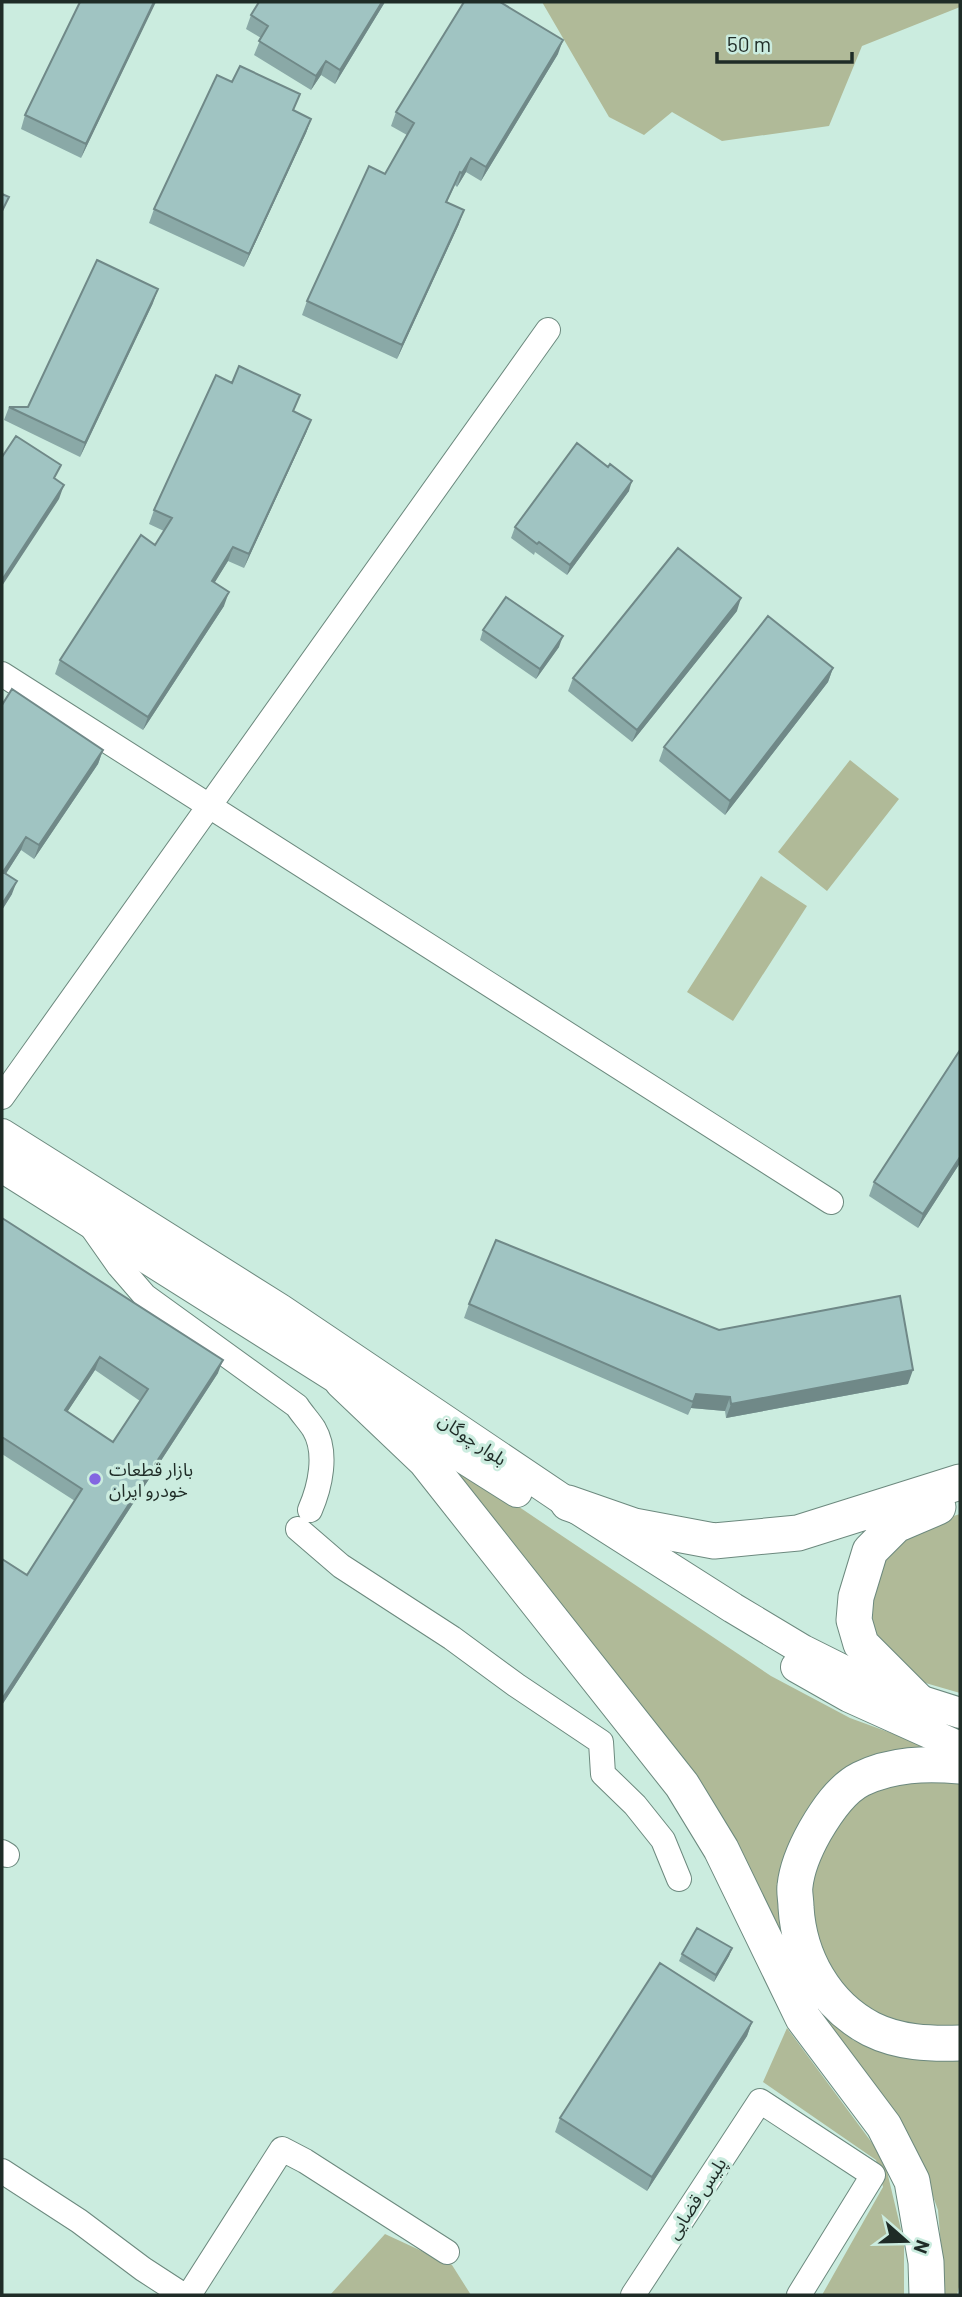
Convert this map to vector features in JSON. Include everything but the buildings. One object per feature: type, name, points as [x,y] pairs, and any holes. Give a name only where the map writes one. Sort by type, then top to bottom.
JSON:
[{"type":"highway","points":[[342,1381],[425,1460],[682,1785],[721,1849],[803,2018],[884,2126],[912,2181],[926,2262],[927,2295]]},
{"type":"highway","points":[[568,1503],[635,1526],[715,1541],[798,1533],[960,1482]]},
{"type":"highway","points":[[918,1701],[861,1644],[854,1620],[856,1597],[870,1551],[896,1525],[960,1500]]},
{"type":"highway","points":[[960,1766],[937,1764],[895,1767],[859,1780],[827,1810],[806,1846],[795,1886],[797,1929],[808,1961],[829,1995],[871,2028],[923,2044],[960,2043]]},
{"type":"main road","name":"بلوار چوگان","points":[[2,1134],[280,1310],[568,1503],[733,1608],[803,1650],[875,1686],[960,1713]]},
{"type":"main road","name":"بلوار چوگان","points":[[2,1167],[747,1639],[849,1697],[960,1747]]},
{"type":"street","points":[[2,1097],[212,806],[548,330]]},
{"type":"street","points":[[2,674],[831,1202]]},
{"type":"street","points":[[87,1220],[119,1266],[145,1296],[297,1406],[315,1431],[322,1458],[317,1494],[304,1520],[341,1566],[453,1638],[516,1685],[601,1742],[603,1774],[635,1805],[663,1840],[679,1879]]},
{"type":"street","name":"پلیس قضایی","points":[[633,2295],[760,2101],[873,2175],[800,2295]]},
{"type":"street","points":[[188,2295],[282,2149],[447,2252]]},
{"type":"street","points":[[2,2171],[79,2221],[183,2295]]},
{"type":"green space","points":[[542,2],[960,2],[960,7],[862,46],[829,126],[722,141],[672,112],[644,135],[609,117]]},
{"type":"green space","points":[[850,760],[899,799],[827,891],[778,852]]},
{"type":"green space","points":[[761,876],[807,906],[733,1021],[687,992]]},
{"type":"green space","points":[[443,1456],[771,1676],[850,1718],[932,1748],[872,1761],[780,1878],[781,1931],[778,1937],[745,1858],[674,1750]]},
{"type":"green space","points":[[960,1514],[960,1693],[922,1682],[874,1636],[870,1594],[887,1550],[914,1528]]},
{"type":"green space","points":[[960,1776],[960,2030],[916,2034],[850,1999],[820,1951],[809,1893],[826,1838],[859,1795],[895,1781]]},
{"type":"green space","points":[[810,2004],[853,2040],[891,2055],[960,2058],[960,2283],[957,2295],[945,2295],[938,2210],[923,2169]]},
{"type":"green space","points":[[787,2028],[884,2159],[904,2242],[904,2295],[822,2295],[883,2187],[876,2160],[763,2082]]},
{"type":"green space","points":[[385,2234],[452,2265],[471,2295],[330,2295]]},
{"type":"place","name":"بازار قطعات خودرو ایران","points":[[95,1479]]}]
